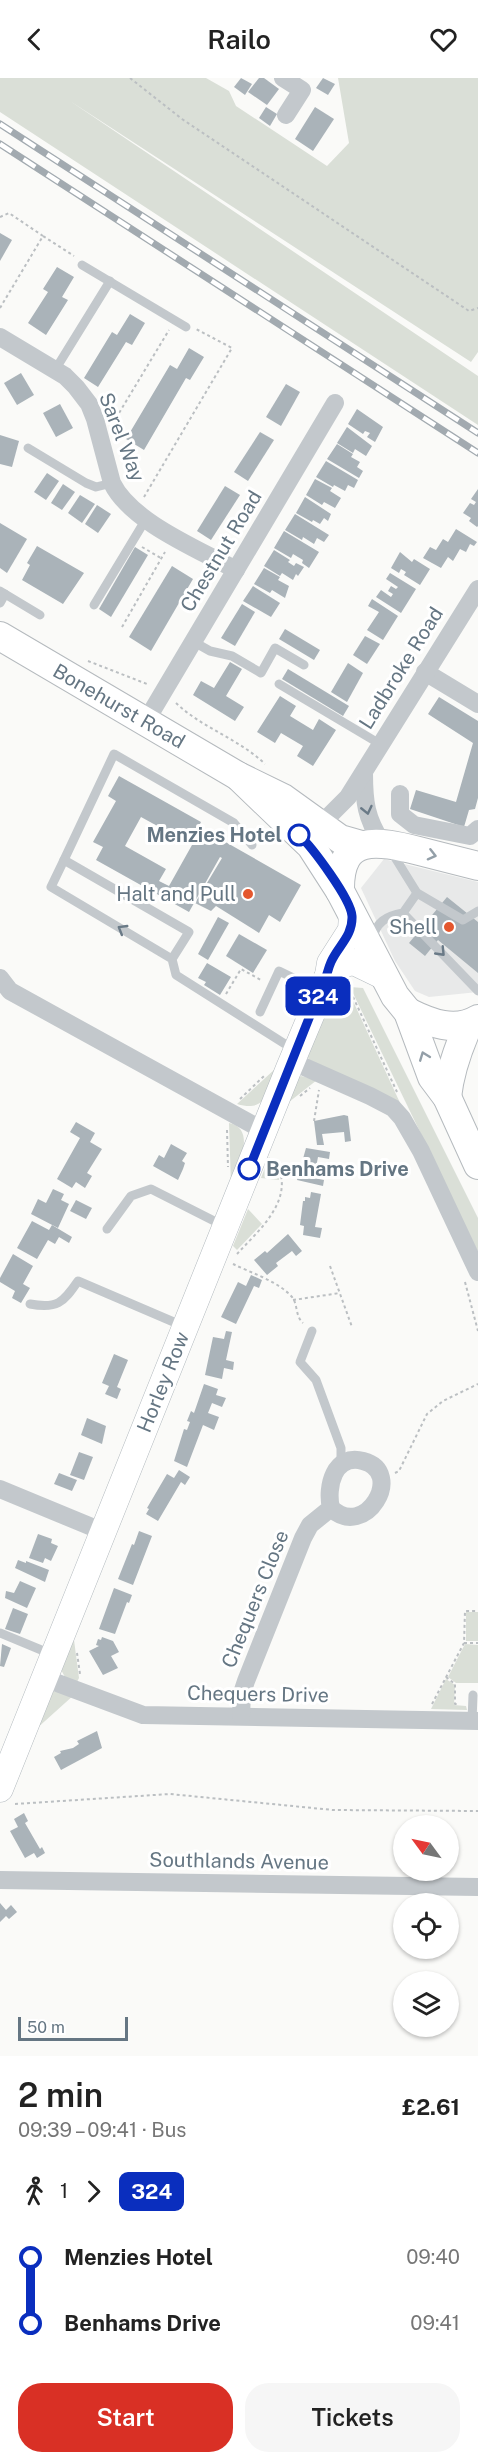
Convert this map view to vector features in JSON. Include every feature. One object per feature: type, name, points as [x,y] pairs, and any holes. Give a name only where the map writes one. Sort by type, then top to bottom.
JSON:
[{"type":"main road","name":"Bonehurst Road","points":[[0,636],[238,776],[283,798],[315,835],[346,902],[385,977],[395,996],[408,1012],[432,1077],[447,1097],[478,1165]]},
{"type":"main road","name":"Bonehurst Road","points":[[315,835],[377,844],[478,866]]},
{"type":"main road","points":[[346,902],[340,879],[345,862],[377,844]]},
{"type":"main road","points":[[408,1012],[428,1022],[446,1026],[474,1021]]},
{"type":"main road","points":[[447,1097],[452,1066],[474,1021]]},
{"type":"street","points":[[284,78],[309,95],[286,115]]},
{"type":"street","name":"Sarel Way","points":[[0,337],[55,370],[76,387],[89,404],[100,433],[101,450],[116,492],[140,515],[236,570]]},
{"type":"street","name":"Chestnut Road","points":[[146,721],[335,403]]},
{"type":"street","name":"Ladbroke Road","points":[[315,835],[348,797],[364,773],[478,589]]},
{"type":"street","points":[[425,672],[478,704]]},
{"type":"street","points":[[364,773],[365,809],[377,844]]},
{"type":"street","points":[[400,794],[400,814],[414,825],[470,836],[478,829]]},
{"type":"street","name":"Horley Row","points":[[6,1796],[7,1753],[58,1660],[104,1532],[185,1328],[221,1260],[226,1227],[294,1055],[332,984],[330,963],[351,930],[346,902]]},
{"type":"street","points":[[332,984],[344,964],[354,962],[385,977]]},
{"type":"street","points":[[3,990],[264,1131]]},
{"type":"street","points":[[294,1055],[320,1078],[393,1108],[402,1118],[421,1151],[471,1275]]},
{"type":"street","points":[[350,1460],[367,1462],[374,1467],[381,1479],[378,1498],[368,1510],[361,1514],[347,1516],[331,1508],[328,1488],[332,1476],[341,1464],[350,1460]]},
{"type":"street","points":[[0,1490],[104,1532]]},
{"type":"street","name":"Chequers Close","points":[[242,1716],[242,1693],[246,1681],[303,1538],[310,1525],[331,1508]]},
{"type":"street","name":"Chequers Drive","points":[[58,1660],[143,1715],[475,1721]]},
{"type":"street","name":"Southlands Avenue","points":[[0,1880],[478,1887]]},
{"type":"lane","points":[[82,265],[186,327]]},
{"type":"lane","points":[[55,370],[110,281]]},
{"type":"lane","points":[[28,448],[86,483],[96,487],[112,483]]},
{"type":"lane","points":[[94,605],[132,542],[140,515]]},
{"type":"lane","points":[[0,603],[3,593],[40,615]]},
{"type":"lane","points":[[194,642],[210,651],[232,656],[261,673],[276,648],[304,665]]},
{"type":"lane","points":[[279,684],[380,744]]},
{"type":"lane","points":[[252,845],[234,823],[114,754],[51,887],[172,959],[176,975],[285,1044],[294,1055]]},
{"type":"lane","points":[[377,844],[417,893],[463,920],[478,911]]},
{"type":"lane","points":[[64,860],[189,932],[172,959]]},
{"type":"lane","points":[[370,946],[377,926],[388,916],[403,913],[417,893]]},
{"type":"lane","points":[[403,913],[478,991]]},
{"type":"lane","points":[[260,1012],[279,971],[332,984]]},
{"type":"lane","points":[[107,1228],[131,1196],[151,1189],[226,1227]]},
{"type":"lane","points":[[30,1304],[44,1307],[56,1305],[66,1298],[78,1281],[185,1328]]},
{"type":"lane","points":[[312,1331],[300,1362],[316,1380],[341,1448],[341,1464]]},
{"type":"lane","points":[[0,1633],[58,1660]]},
{"type":"lane","points":[[473,1695],[475,1721]]},
{"type":"path","points":[[130,78],[182,119],[469,311],[478,308]]},
{"type":"path","points":[[0,217],[9,213],[74,255],[82,265]]},
{"type":"path","points":[[0,308],[43,236]]},
{"type":"path","points":[[100,433],[110,430],[175,321]]},
{"type":"path","points":[[140,515],[232,348],[199,329],[186,327]]},
{"type":"path","points":[[122,627],[174,536]]},
{"type":"path","points":[[132,542],[162,558]]},
{"type":"path","points":[[82,659],[165,690],[191,716],[249,751],[270,769]]},
{"type":"path","points":[[220,1004],[241,969],[272,986]]},
{"type":"path","points":[[332,984],[403,1105],[402,1118]]},
{"type":"path","points":[[295,1100],[320,1078]]},
{"type":"path","points":[[314,1121],[320,1078]]},
{"type":"path","points":[[274,1158],[279,1167],[282,1184],[278,1205],[268,1221],[221,1260],[276,1285],[293,1300],[299,1320],[312,1331]]},
{"type":"path","points":[[330,1266],[352,1327]]},
{"type":"path","points":[[471,1275],[478,1331]]},
{"type":"path","points":[[293,1300],[340,1293]]},
{"type":"path","points":[[381,1479],[399,1471],[427,1414],[443,1401],[478,1384]]},
{"type":"path","points":[[423,1720],[464,1642],[465,1611],[478,1611]]},
{"type":"path","points":[[464,1642],[478,1643]]},
{"type":"path","points":[[58,1660],[81,1680]]},
{"type":"path","points":[[446,1677],[455,1684],[455,1704]]},
{"type":"path","points":[[6,1796],[171,1794],[333,1810],[478,1811]]},
{"type":"shaded area","points":[[0,78],[206,78],[229,91],[236,106],[327,166],[349,143],[338,78],[478,78],[478,352],[471,362],[70,101],[478,376],[478,425],[0,112]]},
{"type":"shaded area","points":[[384,859],[478,882],[478,992],[429,997],[415,991],[395,961],[361,888]]},
{"type":"shaded area","points":[[350,987],[363,988],[478,1218],[478,1252]]},
{"type":"shaded area","points":[[347,988],[401,1105],[309,1060],[307,1055],[322,1018],[332,1001]]},
{"type":"shaded area","points":[[275,1069],[267,1092],[260,1103],[247,1106],[237,1104]]},
{"type":"shaded area","points":[[301,1076],[317,1080],[289,1102],[297,1078]]},
{"type":"shaded area","points":[[229,1123],[238,1127],[244,1141],[241,1160],[231,1186]]},
{"type":"shaded area","points":[[269,1157],[277,1167],[279,1180],[261,1178]]},
{"type":"shaded area","points":[[248,1209],[262,1224],[237,1250],[233,1246]]},
{"type":"shaded area","points":[[466,1612],[478,1612],[478,1641],[466,1641]]},
{"type":"shaded area","points":[[74,1640],[79,1678],[77,1682],[65,1677],[60,1668]]},
{"type":"shaded area","points":[[465,1644],[478,1645],[478,1683],[456,1683],[448,1677]]},
{"type":"shaded area","points":[[446,1679],[455,1685],[454,1705],[466,1706],[467,1710],[431,1709]]},
{"type":"shaded area","points":[[52,1691],[75,1694],[35,1730]]},
{"type":"building","points":[[241,78],[252,84],[245,95],[234,87]]},
{"type":"building","points":[[259,78],[264,78],[279,89],[267,105],[248,92]]},
{"type":"building","points":[[323,78],[335,84],[328,95],[316,88]]},
{"type":"building","points":[[266,107],[277,114],[270,126],[259,118]]},
{"type":"building","points":[[315,107],[334,119],[313,151],[295,139]]},
{"type":"building","points":[[0,233],[12,240],[0,261]]},
{"type":"building","points":[[57,267],[74,277],[62,297],[68,300],[46,335],[28,323],[48,292],[43,289]]},
{"type":"building","points":[[130,314],[145,323],[132,345],[126,342],[98,387],[84,378],[112,332],[117,335]]},
{"type":"building","points":[[189,348],[204,357],[190,380],[186,378],[144,450],[126,439],[170,365],[177,369]]},
{"type":"building","points":[[21,373],[34,395],[17,405],[4,383]]},
{"type":"building","points":[[286,384],[300,392],[281,426],[266,417]]},
{"type":"building","points":[[60,404],[73,428],[56,437],[43,413]]},
{"type":"building","points":[[357,409],[383,427],[375,442],[367,437],[370,433],[365,431],[363,434],[348,424]]},
{"type":"building","points":[[347,427],[372,446],[366,456],[355,449],[353,453],[337,443]]},
{"type":"building","points":[[260,432],[274,440],[248,481],[234,472]]},
{"type":"building","points":[[0,435],[19,441],[12,467],[0,464]]},
{"type":"building","points":[[337,444],[353,454],[351,457],[360,462],[357,467],[363,471],[359,478],[327,459]]},
{"type":"building","points":[[326,461],[358,480],[354,488],[348,485],[345,491],[316,477]]},
{"type":"building","points":[[47,473],[59,481],[46,500],[34,492]]},
{"type":"building","points":[[315,479],[332,488],[330,491],[341,498],[335,508],[324,502],[322,505],[306,495]]},
{"type":"building","points":[[63,484],[75,492],[62,510],[51,503]]},
{"type":"building","points":[[225,486],[240,495],[211,540],[197,531]]},
{"type":"building","points":[[478,489],[477,527],[469,521],[471,518],[463,513],[470,503],[474,505],[476,502],[471,499]]},
{"type":"building","points":[[80,495],[95,504],[82,523],[68,513]]},
{"type":"building","points":[[305,497],[331,514],[328,521],[324,518],[320,524],[313,520],[312,522],[296,513]]},
{"type":"building","points":[[97,505],[111,514],[98,533],[85,524]]},
{"type":"building","points":[[295,514],[329,535],[324,542],[317,538],[314,544],[285,530]]},
{"type":"building","points":[[0,523],[27,539],[7,573],[0,568]]},
{"type":"building","points":[[456,529],[477,542],[474,546],[470,544],[466,552],[460,549],[453,561],[448,557],[441,568],[423,558],[430,547],[436,550],[443,539],[448,542]]},
{"type":"building","points":[[284,531],[319,552],[309,568],[302,563],[303,560],[293,554],[291,558],[274,548]]},
{"type":"building","points":[[37,546],[84,573],[63,604],[22,580],[30,565],[27,563]]},
{"type":"building","points":[[135,547],[148,555],[111,617],[99,609]]},
{"type":"building","points":[[274,550],[290,560],[288,562],[294,566],[296,563],[304,567],[293,580],[282,573],[280,576],[264,566]]},
{"type":"building","points":[[400,552],[412,562],[414,559],[430,569],[420,585],[404,575],[406,572],[401,569],[399,573],[391,568]]},
{"type":"building","points":[[172,566],[193,579],[151,651],[129,637]]},
{"type":"building","points":[[264,568],[280,577],[278,580],[289,586],[285,598],[272,590],[270,593],[254,584]]},
{"type":"building","points":[[390,573],[416,589],[401,613],[376,597],[381,590],[391,597],[393,594],[388,591],[391,586],[396,589],[398,587],[386,579]]},
{"type":"building","points":[[253,586],[280,603],[271,617],[243,601]]},
{"type":"building","points":[[372,599],[398,616],[383,640],[367,630],[379,612],[368,606]]},
{"type":"building","points":[[242,604],[255,612],[235,646],[221,638]]},
{"type":"building","points":[[285,629],[320,650],[314,660],[279,639]]},
{"type":"building","points":[[365,636],[380,644],[367,664],[353,655]]},
{"type":"building","points":[[230,662],[242,669],[226,696],[244,707],[235,721],[193,695],[201,681],[214,688]]},
{"type":"building","points":[[348,663],[363,673],[347,702],[331,692]]},
{"type":"building","points":[[288,669],[349,706],[343,716],[282,679]]},
{"type":"building","points":[[280,696],[296,706],[290,716],[313,730],[319,719],[336,730],[313,766],[297,756],[303,746],[281,733],[275,743],[257,732]]},
{"type":"building","points":[[439,697],[478,721],[478,798],[475,809],[469,810],[464,827],[410,809],[416,790],[456,802],[473,743],[428,714]]},
{"type":"building","points":[[119,776],[201,822],[197,830],[220,844],[222,840],[301,885],[280,922],[269,915],[259,933],[216,906],[211,911],[195,903],[222,858],[220,857],[189,912],[96,860],[103,847],[93,842],[116,801],[108,796]],"holes":[[[141,817],[192,845],[169,886],[159,881],[166,869],[125,846]]]},
{"type":"building","name":"Shell","points":[[447,897],[478,922],[478,973],[438,940],[425,956],[409,943]]},
{"type":"building","points":[[218,917],[229,923],[208,960],[198,954]]},
{"type":"building","points":[[239,934],[267,950],[253,973],[226,956]]},
{"type":"building","points":[[207,963],[231,977],[220,995],[204,985],[206,982],[198,978]]},
{"type":"building","points":[[348,1116],[351,1141],[345,1142],[344,1132],[322,1134],[324,1145],[317,1145],[314,1121]]},
{"type":"building","points":[[76,1122],[95,1133],[90,1142],[102,1149],[87,1173],[92,1176],[85,1188],[76,1182],[72,1188],[57,1179],[80,1138],[70,1132]]},
{"type":"building","points":[[171,1144],[187,1153],[182,1161],[185,1163],[178,1180],[153,1166],[159,1155],[164,1158]]},
{"type":"building","points":[[306,1148],[330,1152],[329,1159],[318,1157],[314,1178],[324,1180],[323,1186],[297,1180]]},
{"type":"building","points":[[53,1189],[64,1194],[61,1200],[69,1204],[58,1228],[31,1214],[38,1199],[46,1203]]},
{"type":"building","points":[[311,1192],[321,1194],[315,1227],[322,1228],[320,1238],[303,1235],[304,1226],[300,1225],[303,1201],[305,1197],[310,1198]]},
{"type":"building","points":[[76,1200],[92,1208],[86,1219],[70,1211]]},
{"type":"building","points":[[32,1221],[49,1230],[52,1225],[72,1237],[69,1243],[59,1237],[55,1244],[48,1240],[37,1259],[17,1248]]},
{"type":"building","points":[[288,1234],[302,1251],[296,1256],[292,1251],[276,1263],[278,1266],[267,1275],[254,1260],[265,1251],[267,1253]]},
{"type":"building","points":[[13,1254],[33,1266],[23,1284],[30,1288],[21,1303],[12,1298],[15,1291],[0,1282]]},
{"type":"building","points":[[251,1275],[262,1280],[259,1288],[254,1286],[236,1324],[221,1317],[238,1282],[246,1286]]},
{"type":"building","points":[[226,1331],[232,1332],[226,1360],[234,1362],[233,1370],[224,1368],[222,1379],[205,1375],[213,1337],[224,1339]]},
{"type":"building","points":[[114,1354],[128,1360],[117,1387],[121,1389],[117,1399],[105,1394],[109,1386],[102,1383]]},
{"type":"building","points":[[204,1384],[218,1389],[216,1395],[226,1398],[222,1407],[212,1403],[208,1413],[219,1417],[214,1430],[203,1425],[187,1467],[174,1461],[184,1429],[187,1430],[190,1422],[187,1421],[191,1411],[194,1413]]},
{"type":"building","points":[[87,1418],[106,1426],[102,1444],[81,1435]]},
{"type":"building","points":[[79,1452],[93,1457],[84,1480],[70,1475]]},
{"type":"building","points":[[179,1470],[190,1477],[185,1485],[181,1482],[158,1521],[146,1514],[149,1509],[147,1508],[167,1474],[174,1478]]},
{"type":"building","points":[[59,1473],[77,1480],[72,1491],[54,1484]]},
{"type":"building","points":[[139,1531],[152,1536],[133,1585],[118,1579]]},
{"type":"building","points":[[38,1534],[52,1539],[51,1543],[58,1546],[51,1561],[45,1558],[43,1563],[29,1558]]},
{"type":"building","points":[[18,1560],[49,1570],[45,1582],[15,1568]]},
{"type":"building","points":[[20,1581],[36,1588],[27,1608],[5,1598],[6,1591],[14,1593]]},
{"type":"building","points":[[114,1588],[132,1595],[115,1634],[99,1629]]},
{"type":"building","points":[[13,1608],[28,1614],[20,1634],[5,1629]]},
{"type":"building","points":[[102,1637],[113,1641],[119,1652],[111,1656],[118,1668],[103,1675],[89,1651],[99,1646],[96,1645],[98,1639],[101,1640]]},
{"type":"building","points":[[2,1644],[11,1648],[4,1667],[0,1666]]},
{"type":"building","points":[[97,1731],[102,1748],[61,1770],[54,1757],[61,1753],[60,1751],[73,1748],[79,1744],[77,1741]]},
{"type":"building","points":[[24,1813],[28,1821],[25,1823],[40,1849],[42,1847],[45,1853],[37,1858],[34,1853],[25,1858],[10,1831],[18,1827],[14,1819]]},
{"type":"building","points":[[0,1903],[6,1910],[11,1905],[17,1912],[9,1919],[6,1916],[0,1922]]},
{"type":"railway","points":[[0,124],[478,433]]},
{"type":"railway","points":[[0,144],[478,453]]},
{"type":"bus line","name":"324","points":[[249,1169],[328,975],[330,963],[351,930],[352,914],[340,891],[311,846],[299,835]]},
{"type":"place","name":"Menzies Hotel","points":[[299,835]]},
{"type":"place","name":"Halt and Pull","points":[[248,894]]},
{"type":"place","name":"Shell","points":[[449,927]]},
{"type":"place","name":"Benhams Drive","points":[[249,1169]]}]
